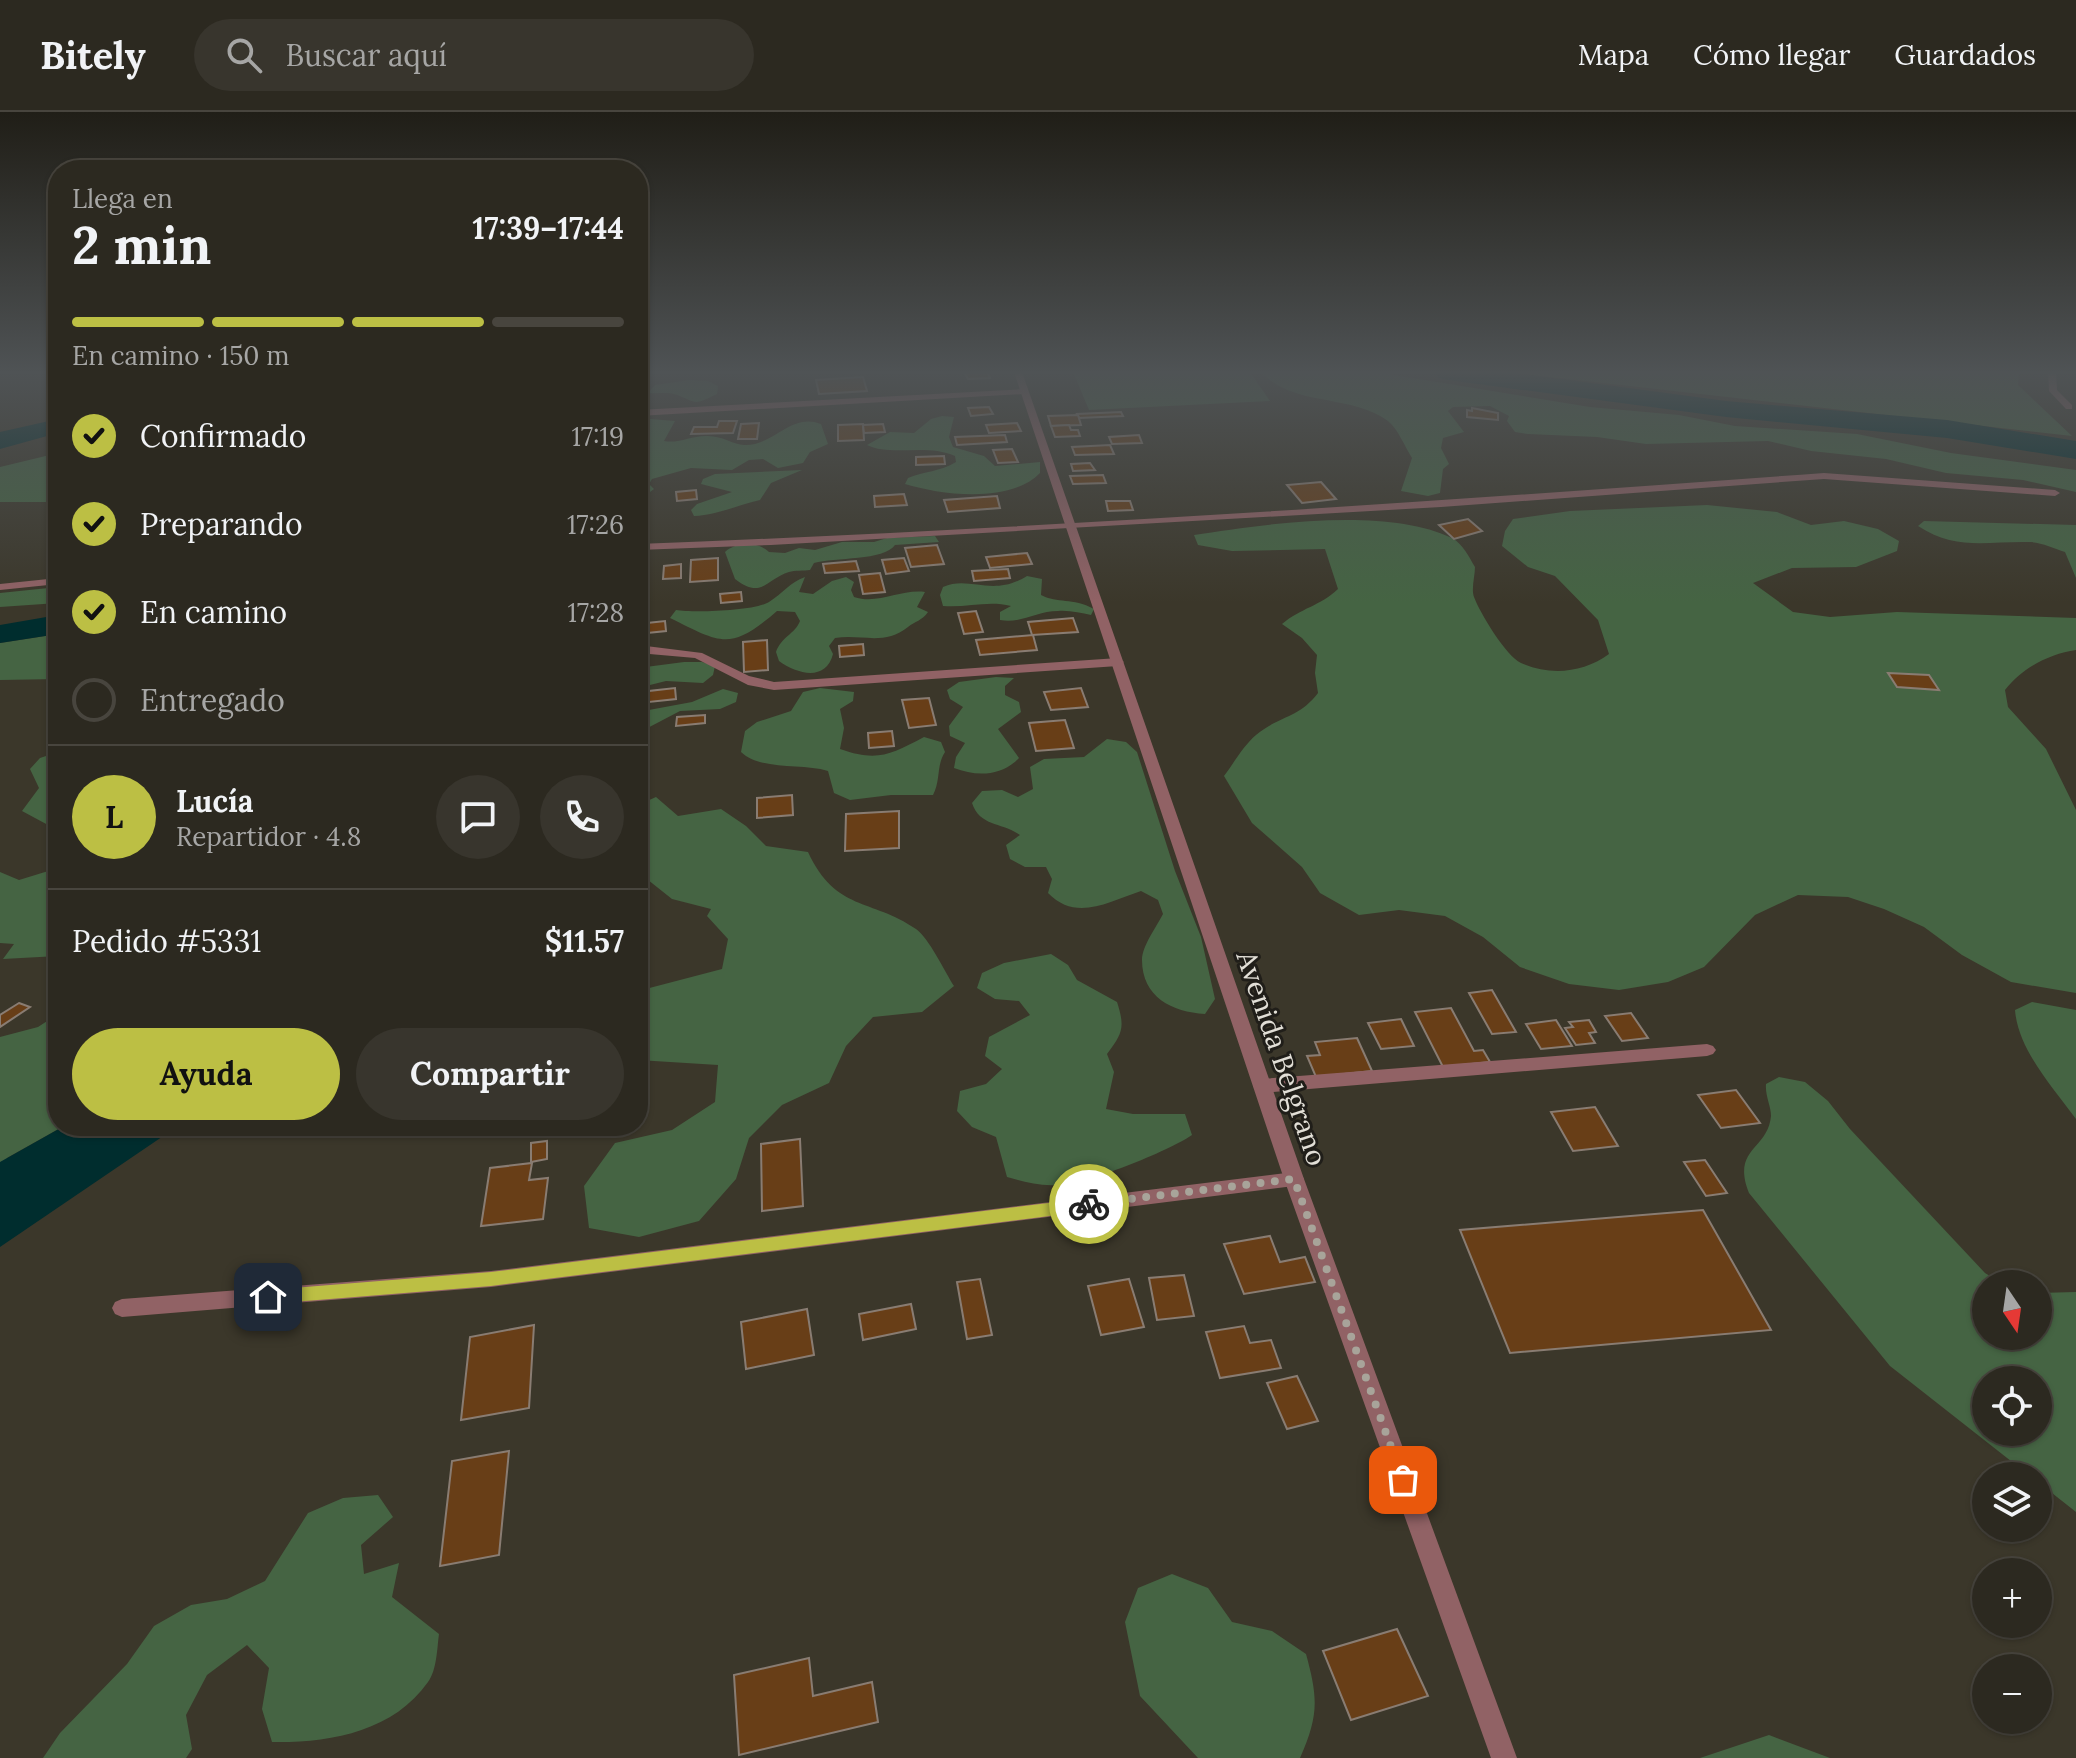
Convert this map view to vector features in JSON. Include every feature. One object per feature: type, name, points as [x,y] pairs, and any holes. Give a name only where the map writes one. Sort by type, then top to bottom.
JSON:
[{"type":"street","name":"Avenida Belgrano","points":[[1044,449],[1294,1179],[1504,1758]]},
{"type":"street","points":[[648,547],[1441,504],[1824,476],[2055,493]]},
{"type":"street","points":[[0,587],[48,582]]},
{"type":"street","points":[[648,650],[693,654],[708,659],[742,680],[774,686],[1118,662]]},
{"type":"street","points":[[1262,1086],[1707,1050]]},
{"type":"street","points":[[122,1308],[491,1279],[1294,1179]]},
{"type":"green space","points":[[648,449],[817,449],[810,452],[803,463],[778,468],[763,459],[749,460],[732,470],[691,468],[652,479],[649,484],[654,489],[648,494]]},
{"type":"green space","points":[[881,449],[959,449],[984,456],[995,466],[1040,462],[1040,473],[1027,483],[1011,489],[994,493],[956,494],[905,484],[908,478],[956,462],[955,456],[933,450]]},
{"type":"green space","points":[[1407,449],[1441,449],[1449,464],[1443,469],[1440,493],[1428,496],[1401,491],[1412,458]]},
{"type":"green space","points":[[1802,449],[1930,449],[2076,470],[2076,492],[2023,480],[1946,473],[1886,459]]},
{"type":"green space","points":[[48,455],[48,502],[0,502],[0,467]]},
{"type":"green space","points":[[802,470],[771,483],[760,500],[703,515],[694,516],[691,510],[697,504],[732,492],[701,484],[703,479],[715,474]]},
{"type":"green space","points":[[1707,505],[1777,512],[1811,525],[1844,521],[1878,529],[1899,541],[1897,551],[1856,567],[1792,568],[1753,583],[1793,612],[1830,617],[1897,612],[2076,618],[2076,650],[2037,663],[2019,675],[2005,690],[2008,707],[2046,749],[2076,810],[2076,993],[2011,982],[1962,955],[1924,927],[1884,909],[1848,897],[1798,895],[1755,915],[1704,967],[1668,982],[1619,990],[1569,984],[1520,967],[1483,937],[1445,916],[1399,910],[1359,915],[1320,893],[1302,867],[1252,823],[1224,776],[1256,735],[1303,708],[1318,693],[1315,673],[1317,655],[1302,638],[1282,624],[1338,589],[1325,549],[1232,551],[1198,545],[1194,535],[1255,526],[1360,520],[1425,528],[1452,538],[1463,547],[1475,567],[1474,597],[1501,643],[1521,663],[1555,671],[1577,669],[1609,654],[1598,620],[1555,576],[1528,567],[1502,546],[1505,531],[1513,519],[1570,511]]},
{"type":"green space","points":[[1924,521],[2076,525],[2076,578],[2065,552],[2033,542],[1972,543],[1945,539],[1918,526]]},
{"type":"green space","points":[[935,536],[939,542],[895,545],[881,554],[814,563],[810,570],[789,572],[758,588],[735,579],[725,552],[747,544],[769,552],[785,553],[799,548],[815,550],[842,542]]},
{"type":"green space","points":[[1027,576],[1042,579],[1041,595],[1086,605],[1094,609],[1091,615],[1058,611],[1008,621],[1000,620],[1000,612],[1011,606],[943,606],[940,595],[943,587],[963,583],[1003,585]]},
{"type":"green space","points":[[805,577],[799,592],[813,594],[832,581],[846,577],[854,582],[851,590],[854,597],[863,599],[925,592],[917,607],[928,612],[891,636],[835,638],[829,646],[833,654],[829,663],[824,669],[810,673],[786,666],[779,661],[776,652],[800,621],[795,612],[777,611],[748,633],[725,639],[714,638],[670,618],[676,610],[724,610],[762,605]]},
{"type":"green space","points":[[48,588],[48,604],[0,607],[0,593]]},
{"type":"green space","points":[[48,636],[48,679],[0,680],[0,643]]},
{"type":"green space","points":[[684,662],[715,666],[713,675],[703,683],[666,681],[648,686],[648,667]]},
{"type":"green space","points":[[1014,678],[1005,686],[1005,695],[1019,702],[1021,712],[998,729],[1019,758],[1005,768],[989,773],[971,773],[954,768],[956,757],[965,743],[950,736],[949,726],[963,707],[950,699],[947,690],[959,682]]},
{"type":"green space","points":[[820,688],[854,692],[853,701],[840,709],[844,728],[840,749],[874,756],[892,752],[924,737],[941,742],[945,752],[933,795],[891,795],[850,800],[834,793],[828,771],[759,762],[741,752],[745,731],[757,722],[791,711],[803,692]]},
{"type":"green space","points":[[723,689],[738,693],[736,702],[720,709],[680,711],[648,728],[648,710],[692,702]]},
{"type":"green space","points":[[1107,739],[1126,742],[1137,752],[1175,871],[1201,937],[1215,999],[1205,1014],[1171,1006],[1153,993],[1147,984],[1142,960],[1147,942],[1163,914],[1158,900],[1141,891],[1093,907],[1081,908],[1059,902],[1048,893],[1052,879],[1046,867],[1025,867],[1010,859],[1006,845],[1020,835],[980,816],[972,803],[982,791],[1002,790],[1018,797],[1033,789],[1030,767],[1044,759],[1084,757]]},
{"type":"green space","points":[[48,755],[48,825],[22,811],[39,788],[30,769],[40,758]]},
{"type":"green space","points":[[656,797],[678,816],[721,809],[746,826],[766,846],[808,852],[830,885],[843,895],[900,919],[921,933],[954,986],[922,1012],[873,1017],[846,1046],[829,1083],[782,1105],[749,1138],[736,1179],[699,1221],[639,1237],[589,1228],[584,1186],[615,1143],[672,1130],[715,1102],[718,1065],[648,1061],[648,988],[722,969],[728,939],[707,916],[711,909],[672,899],[648,880],[648,801]]},
{"type":"green space","points":[[48,871],[48,957],[3,959],[14,944],[0,943],[0,872],[19,880]]},
{"type":"green space","points":[[1051,954],[1068,965],[1077,980],[1117,1002],[1121,1030],[1107,1054],[1114,1072],[1106,1109],[1133,1114],[1185,1114],[1192,1135],[1126,1166],[1070,1184],[1050,1185],[1007,1177],[996,1137],[972,1127],[957,1111],[960,1091],[986,1084],[1002,1069],[985,1056],[989,1037],[1030,1015],[1019,1001],[995,999],[977,988],[982,973],[1004,963]]},
{"type":"green space","points":[[2032,1002],[2076,1010],[2076,1119],[2038,1068],[2023,1039],[2015,1010]]},
{"type":"green space","points":[[48,1020],[48,1135],[7,1158],[0,1173],[0,1037],[38,1027]]},
{"type":"green space","points":[[1779,1077],[1805,1082],[1828,1101],[1850,1129],[1982,1270],[1972,1270],[1972,1350],[2052,1350],[2052,1293],[2076,1292],[2076,1512],[2052,1493],[2052,1462],[2012,1462],[1992,1446],[2052,1446],[2052,1366],[1972,1366],[1972,1430],[1890,1366],[1749,1193],[1744,1167],[1768,1127],[1771,1116],[1766,1084]]},
{"type":"green space","points":[[378,1495],[393,1517],[361,1545],[364,1574],[399,1563],[392,1597],[439,1634],[431,1677],[414,1699],[397,1713],[337,1737],[272,1742],[262,1709],[269,1668],[247,1645],[207,1675],[186,1715],[192,1749],[186,1758],[43,1758],[60,1733],[127,1664],[154,1626],[191,1605],[227,1599],[265,1581],[308,1513],[343,1498]]},
{"type":"green space","points":[[1172,1574],[1208,1588],[1232,1622],[1272,1631],[1306,1654],[1315,1706],[1311,1730],[1300,1758],[1198,1758],[1140,1696],[1125,1622],[1138,1588]]},
{"type":"green space","points":[[1769,1735],[1830,1758],[1700,1758]]},
{"type":"water","points":[[48,617],[48,636],[0,643],[0,625]]},
{"type":"water","points":[[48,1135],[163,1136],[0,1247],[0,1162]]},
{"type":"building","points":[[1012,449],[1018,462],[998,463],[993,450]]},
{"type":"building","points":[[1073,449],[1112,449],[1114,454],[1075,455]]},
{"type":"building","points":[[944,456],[945,464],[916,465],[916,457]]},
{"type":"building","points":[[1090,463],[1095,470],[1073,471],[1071,464]]},
{"type":"building","points":[[1103,475],[1106,483],[1073,484],[1070,476]]},
{"type":"building","points":[[1321,482],[1336,499],[1302,503],[1287,485]]},
{"type":"building","points":[[696,490],[697,499],[677,501],[676,492]]},
{"type":"building","points":[[904,494],[907,505],[875,507],[874,496]]},
{"type":"building","points":[[997,496],[1000,508],[948,512],[944,500]]},
{"type":"building","points":[[1106,501],[1130,501],[1133,510],[1108,511]]},
{"type":"building","points":[[1468,519],[1482,531],[1454,539],[1439,525]]},
{"type":"building","points":[[937,545],[944,564],[911,567],[905,548]]},
{"type":"building","points":[[1027,553],[1032,564],[990,568],[986,557]]},
{"type":"building","points":[[718,558],[718,580],[690,582],[691,560]]},
{"type":"building","points":[[904,558],[909,571],[886,574],[882,560]]},
{"type":"building","points":[[856,561],[859,571],[825,573],[823,564]]},
{"type":"building","points":[[681,564],[681,578],[663,579],[664,566]]},
{"type":"building","points":[[1008,569],[1010,578],[974,581],[972,571]]},
{"type":"building","points":[[880,573],[885,592],[863,594],[859,575]]},
{"type":"building","points":[[741,592],[742,601],[721,603],[720,594]]},
{"type":"building","points":[[976,611],[983,632],[964,634],[958,613]]},
{"type":"building","points":[[1073,618],[1078,632],[1032,635],[1028,622]]},
{"type":"building","points":[[665,621],[666,631],[648,633],[648,623]]},
{"type":"building","points":[[1033,635],[1037,650],[980,655],[976,640]]},
{"type":"building","points":[[767,640],[768,670],[744,672],[743,642]]},
{"type":"building","points":[[863,644],[864,655],[840,657],[839,646]]},
{"type":"building","points":[[1888,673],[1929,675],[1939,690],[1897,687]]},
{"type":"building","points":[[675,688],[676,699],[649,702],[649,691]]},
{"type":"building","points":[[1081,688],[1088,707],[1051,710],[1044,692]]},
{"type":"building","points":[[929,698],[936,725],[909,728],[902,700]]},
{"type":"building","points":[[705,715],[705,723],[676,726],[677,717]]},
{"type":"building","points":[[1065,720],[1074,748],[1036,751],[1029,723]]},
{"type":"building","points":[[892,731],[894,746],[869,748],[868,733]]},
{"type":"building","points":[[792,795],[793,815],[757,818],[757,798]]},
{"type":"building","points":[[899,811],[899,848],[845,851],[846,814]]},
{"type":"building","points":[[1492,990],[1516,1032],[1492,1034],[1469,993]]},
{"type":"building","points":[[19,1003],[30,1007],[0,1027],[0,1015]]},
{"type":"building","points":[[1451,1008],[1474,1051],[1483,1050],[1490,1062],[1443,1067],[1415,1012]]},
{"type":"building","points":[[1631,1013],[1648,1038],[1622,1041],[1605,1016]]},
{"type":"building","points":[[1401,1019],[1414,1046],[1381,1049],[1368,1023]]},
{"type":"building","points":[[1556,1020],[1572,1046],[1541,1049],[1526,1024]]},
{"type":"building","points":[[1589,1020],[1596,1032],[1589,1033],[1595,1043],[1576,1045],[1565,1028],[1573,1027],[1569,1022]]},
{"type":"building","points":[[1357,1038],[1372,1071],[1316,1077],[1307,1056],[1320,1055],[1315,1042]]},
{"type":"building","points":[[1736,1090],[1760,1123],[1721,1128],[1698,1095]]},
{"type":"building","points":[[1595,1107],[1618,1146],[1573,1151],[1551,1112]]},
{"type":"building","points":[[800,1139],[803,1206],[762,1211],[761,1144]]},
{"type":"building","points":[[547,1141],[547,1159],[531,1162],[531,1143]]},
{"type":"building","points":[[1705,1160],[1727,1193],[1706,1196],[1684,1162]]},
{"type":"building","points":[[532,1163],[529,1180],[548,1178],[543,1219],[481,1226],[490,1168]]},
{"type":"building","points":[[1703,1210],[1771,1330],[1510,1353],[1460,1230]]},
{"type":"building","points":[[1270,1236],[1280,1262],[1305,1257],[1315,1282],[1244,1294],[1224,1244]]},
{"type":"building","points":[[1184,1275],[1194,1316],[1157,1320],[1149,1278]]},
{"type":"building","points":[[980,1279],[992,1335],[967,1339],[957,1282]]},
{"type":"building","points":[[1129,1279],[1144,1327],[1101,1335],[1088,1286]]},
{"type":"building","points":[[911,1304],[916,1329],[863,1340],[859,1314]]},
{"type":"building","points":[[807,1309],[814,1355],[746,1369],[741,1322]]},
{"type":"building","points":[[534,1325],[529,1408],[461,1420],[470,1337]]},
{"type":"building","points":[[1244,1326],[1250,1343],[1271,1340],[1281,1368],[1220,1378],[1206,1332]]},
{"type":"building","points":[[1297,1376],[1318,1421],[1287,1429],[1267,1383]]},
{"type":"building","points":[[509,1451],[499,1555],[440,1566],[452,1461]]},
{"type":"building","points":[[1397,1629],[1428,1696],[1351,1720],[1323,1651]]},
{"type":"building","points":[[809,1658],[813,1696],[872,1682],[878,1722],[739,1755],[734,1675]]},
{"type":"waterway","points":[[2069,449],[2076,450]]},
{"type":"way so far","points":[[1089,1204],[1294,1179],[1403,1480]]},
{"type":"route","points":[[268,1297],[491,1279],[1089,1204]]}]
